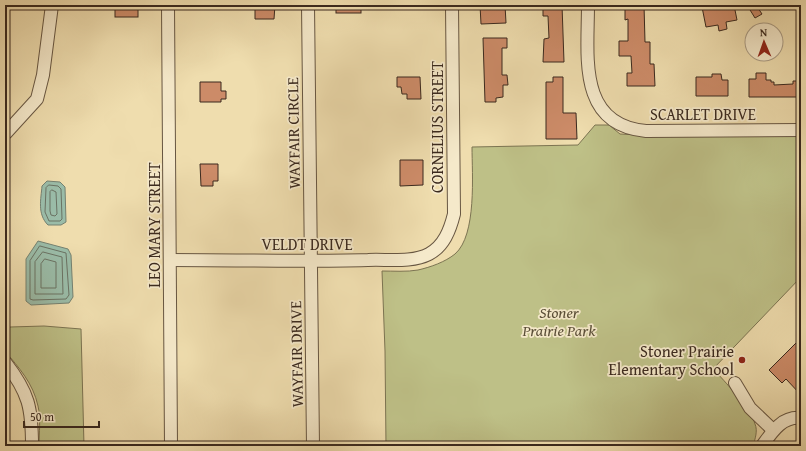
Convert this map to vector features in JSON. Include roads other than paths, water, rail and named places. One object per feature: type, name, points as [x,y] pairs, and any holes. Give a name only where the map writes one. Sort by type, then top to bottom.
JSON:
[{"type":"street","points":[[6,133],[37,99],[43,75],[52,5]]},
{"type":"street","name":"LEO MARY STREET","points":[[168,5],[171,446]]},
{"type":"street","name":"WAYFAIR CIRCLE","points":[[308,5],[310,261]]},
{"type":"street","name":"CORNELIUS STREET","points":[[440,245],[450,231],[454,214],[452,5]]},
{"type":"street","name":"SCARLET DRIVE","points":[[588,5],[590,83],[598,106],[619,125],[631,130],[646,131],[801,130]]},
{"type":"street","name":"VELDT DRIVE","points":[[170,260],[310,261],[413,259],[429,254],[440,245]]},
{"type":"street","name":"WAYFAIR DRIVE","points":[[310,261],[313,446]]},
{"type":"street","points":[[5,362],[24,390],[28,400],[32,420],[32,446]]},
{"type":"street","points":[[735,383],[750,408],[773,430]]},
{"type":"street","points":[[762,446],[773,430],[784,421],[801,418]]},
{"type":"water","points":[[47,181],[60,182],[65,187],[66,222],[61,225],[48,225],[42,216],[40,206],[42,186]]},
{"type":"water","points":[[38,241],[68,249],[71,255],[73,297],[69,303],[31,305],[26,301],[26,259]]},
{"type":"place","name":"Stoner Prairie Elementary School","points":[[742,360]]},
{"type":"park label","name":"Stoner Prairie Park","points":[[559,321]]}]
